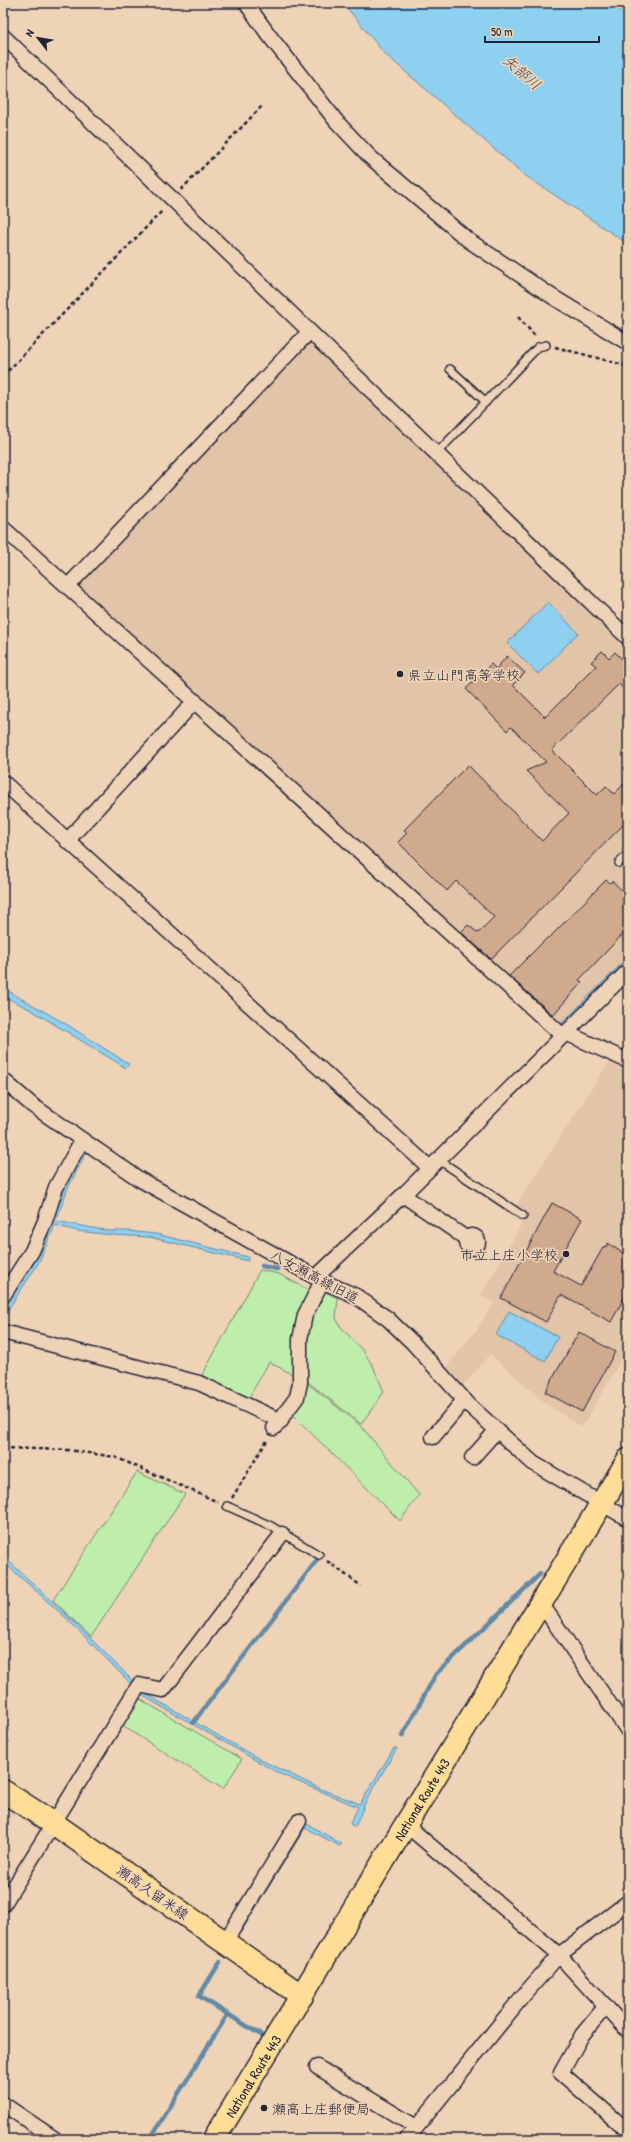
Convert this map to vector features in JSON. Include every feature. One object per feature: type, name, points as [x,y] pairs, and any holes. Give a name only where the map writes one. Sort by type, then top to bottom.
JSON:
[{"type":"main road","name":"National Route 443","points":[[214,2139],[628,1460]]},
{"type":"main road","name":"瀬高久留米線","points":[[3,1791],[53,1822],[302,1996]]},
{"type":"street","points":[[246,3],[268,34],[337,122],[370,157],[468,240],[553,297],[628,342]]},
{"type":"street","points":[[3,36],[628,638]]},
{"type":"street","points":[[68,586],[309,332]]},
{"type":"street","points":[[3,528],[565,1035],[628,1061]]},
{"type":"street","points":[[67,841],[195,701]]},
{"type":"street","points":[[3,782],[67,841],[434,1164]]},
{"type":"street","points":[[3,1332],[199,1383],[277,1425],[297,1397],[300,1383],[300,1339],[305,1315],[319,1279],[628,971]]},
{"type":"street","name":"八女瀬高線旧道","points":[[3,1080],[32,1105],[139,1179],[319,1279],[356,1296],[388,1319],[412,1342],[464,1400],[533,1462],[628,1519]]},
{"type":"street","points":[[3,1296],[32,1251],[45,1221],[56,1187],[82,1140]]},
{"type":"street","points":[[403,1195],[467,1239]]},
{"type":"street","points":[[433,1437],[464,1400]]},
{"type":"street","points":[[472,1458],[497,1430]]},
{"type":"street","points":[[3,1905],[139,1685],[163,1690],[282,1534]]},
{"type":"street","points":[[541,1603],[628,1731]]},
{"type":"street","points":[[225,1942],[299,1821]]},
{"type":"street","points":[[405,1824],[559,1956],[628,2031]]},
{"type":"street","points":[[406,2139],[522,1997],[559,1956],[628,1902]]},
{"type":"street","points":[[606,2006],[582,2035],[561,2073],[628,2131]]},
{"type":"street","points":[[317,2067],[416,2127]]},
{"type":"street","points":[[3,2104],[55,2139]]},
{"type":"lane","points":[[436,454],[538,348],[545,345]]},
{"type":"lane","points":[[450,369],[486,402]]},
{"type":"lane","points":[[619,863],[628,854]]},
{"type":"lane","points":[[434,1164],[523,1216]]},
{"type":"lane","points":[[227,1506],[319,1555]]},
{"type":"path","points":[[3,376],[263,105]]},
{"type":"path","points":[[518,316],[545,345],[628,366]]},
{"type":"path","points":[[3,1448],[68,1450],[115,1457],[227,1506],[277,1425]]},
{"type":"path","points":[[319,1555],[361,1586]]},
{"type":"shaded area","name":"県立山門高等学校","points":[[309,338],[628,644],[628,964],[561,1030],[74,585]]},
{"type":"shaded area","name":"市立上庄小学校","points":[[608,1063],[628,1071],[628,1348],[582,1427],[546,1404],[490,1354],[461,1388],[444,1370],[478,1328],[494,1302],[481,1295],[528,1213],[516,1206]]},
{"type":"green space","points":[[260,1270],[279,1274],[309,1290],[297,1322],[294,1351],[294,1375],[269,1362],[247,1401],[200,1379]]},
{"type":"green space","points":[[322,1291],[338,1298],[336,1318],[340,1326],[363,1351],[373,1366],[384,1392],[361,1424],[308,1382],[305,1347],[313,1313]]},
{"type":"green space","points":[[307,1383],[360,1425],[419,1495],[400,1521],[292,1414],[305,1393]]},
{"type":"green space","points":[[137,1472],[185,1494],[91,1637],[53,1600]]},
{"type":"green space","points":[[138,1698],[242,1759],[223,1789],[121,1725]]},
{"type":"water","name":"矢部川","points":[[343,3],[613,3],[628,19],[628,244],[523,174],[384,53]]},
{"type":"water","points":[[548,602],[578,633],[538,674],[507,643]]},
{"type":"water","points":[[628,957],[628,959],[564,1025],[562,1023]]},
{"type":"water","points":[[3,988],[66,1024],[129,1064],[126,1068],[31,1010],[3,996]]},
{"type":"water","points":[[84,1150],[87,1151],[67,1190],[56,1221],[109,1231],[156,1234],[248,1257],[248,1261],[149,1237],[77,1231],[55,1225],[38,1264],[3,1317],[9,1298],[40,1252],[65,1189]]},
{"type":"water","points":[[509,1311],[558,1337],[545,1361],[496,1335]]},
{"type":"water","points":[[3,1352],[6,1374],[3,1398]]},
{"type":"water","points":[[3,1556],[67,1615],[146,1694],[259,1759],[321,1789],[360,1804],[394,1748],[397,1748],[365,1803],[355,1827],[350,1824],[358,1807],[280,1774],[143,1696],[64,1616],[9,1567],[3,1560]]},
{"type":"water","points":[[307,1824],[342,1844],[340,1846],[305,1828],[241,1932],[239,1930],[304,1825]]},
{"type":"building","points":[[602,651],[609,658],[615,652],[628,665],[628,694],[619,684],[552,750],[597,795],[606,786],[614,794],[628,780],[628,820],[491,959],[461,932],[468,925],[478,933],[494,917],[456,881],[447,891],[398,842],[407,833],[404,830],[468,765],[542,841],[569,813],[526,771],[546,762],[511,727],[507,731],[466,689],[491,664],[496,669],[507,656],[525,673],[513,685],[545,717],[596,666],[591,662]]},
{"type":"building","points":[[606,880],[610,883],[612,881],[628,896],[628,929],[579,980],[582,982],[553,1015],[509,976]]},
{"type":"building","points":[[552,1203],[582,1219],[553,1271],[581,1286],[604,1246],[606,1247],[608,1243],[628,1257],[628,1291],[611,1322],[561,1295],[546,1322],[501,1298]]},
{"type":"building","points":[[579,1332],[615,1352],[582,1412],[545,1392]]},
{"type":"waterway","points":[[262,1266],[277,1269]]},
{"type":"waterway","points":[[193,1723],[317,1560]]},
{"type":"waterway","points":[[402,1736],[436,1674],[540,1574]]},
{"type":"waterway","points":[[220,1962],[199,1996],[261,2035]]},
{"type":"waterway","points":[[150,2139],[228,2014]]},
{"type":"place","name":"県立山門高等学校","points":[[400,674]]},
{"type":"place","name":"市立上庄小学校","points":[[566,1254]]},
{"type":"place","name":"瀬高上庄郵便局","points":[[264,2108]]}]
